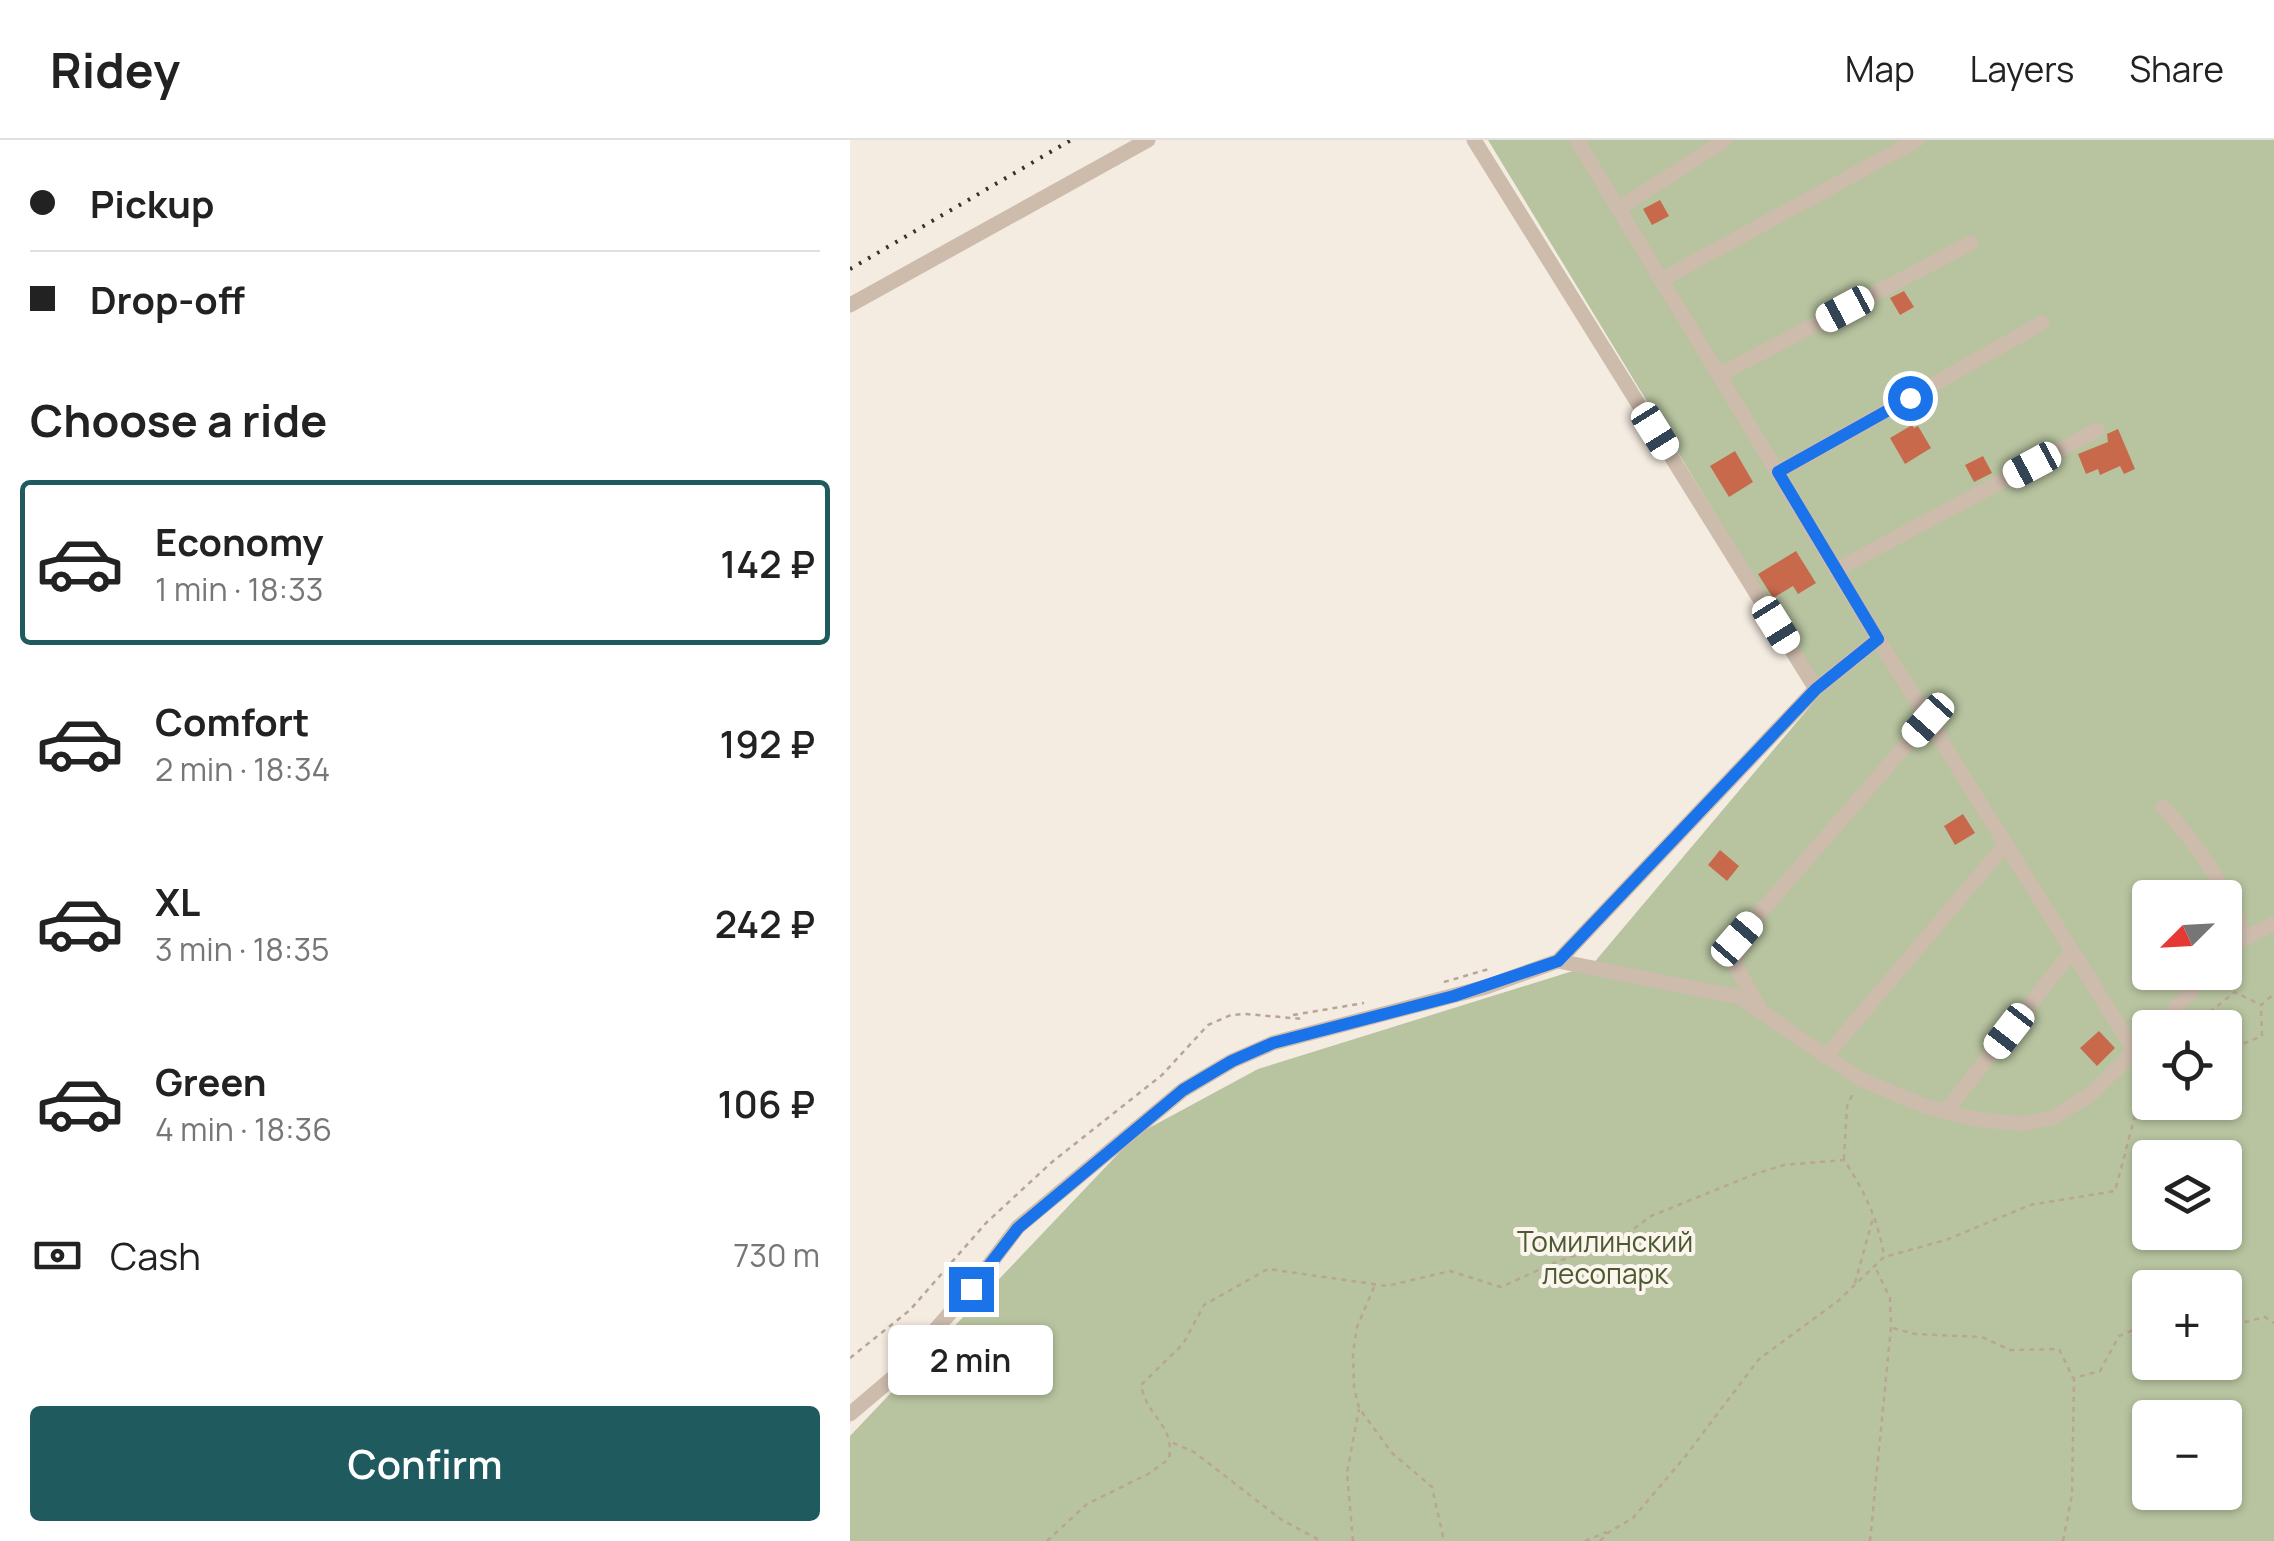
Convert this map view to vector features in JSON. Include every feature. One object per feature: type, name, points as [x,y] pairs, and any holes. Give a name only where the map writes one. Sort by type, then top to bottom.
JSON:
[{"type":"street","points":[[850,305],[1148,140]]},
{"type":"street","points":[[1474,140],[1816,689]]},
{"type":"street","points":[[1576,140],[1878,639],[2132,1047]]},
{"type":"street","points":[[1618,209],[1725,140]]},
{"type":"street","points":[[1662,280],[1917,140]]},
{"type":"street","points":[[1719,375],[1972,243]]},
{"type":"street","points":[[1778,472],[2042,323]]},
{"type":"street","points":[[1836,570],[2097,430]]},
{"type":"street","points":[[850,1414],[896,1376],[1018,1228],[1183,1090],[1232,1061],[1273,1043],[1428,1004],[1558,961],[1816,689],[1878,639]]},
{"type":"street","points":[[1762,1013],[1736,966],[1737,939],[1928,720]]},
{"type":"street","points":[[2163,807],[2196,843],[2234,908],[2244,938],[2274,924]]},
{"type":"street","points":[[1825,1057],[2006,844]]},
{"type":"street","points":[[1946,1111],[2072,951]]},
{"type":"street","points":[[1558,961],[1738,997],[1860,1078],[1975,1119],[2021,1124],[2052,1118],[2090,1095],[2132,1055]]},
{"type":"street","points":[[2174,1010],[2192,990]]},
{"type":"path","points":[[1441,983],[1494,968]]},
{"type":"path","points":[[2212,1010],[2235,992],[2260,1005]]},
{"type":"path","points":[[2260,1005],[2274,994]]},
{"type":"path","points":[[1287,1016],[1378,1001]]},
{"type":"path","points":[[2242,1044],[2262,1036],[2260,1005]]},
{"type":"path","points":[[850,1358],[910,1310],[986,1223],[1052,1162],[1162,1075],[1208,1025],[1231,1015],[1304,1019]]},
{"type":"path","points":[[1860,1078],[1846,1106],[1844,1160],[1862,1187],[1884,1257]]},
{"type":"path","points":[[1585,1541],[1632,1518],[1684,1458],[1759,1359],[1854,1286],[1884,1257],[1946,1240],[2030,1205],[2114,1192],[2134,1120]]},
{"type":"path","points":[[1048,1541],[1088,1504],[1161,1466],[1168,1458],[1168,1431],[1149,1411],[1141,1385],[1183,1344],[1204,1305],[1268,1269],[1374,1286],[1402,1284],[1450,1271],[1501,1287],[1620,1239],[1651,1216],[1755,1174],[1784,1165],[1844,1160]]},
{"type":"path","points":[[1854,1286],[1874,1217]]},
{"type":"path","points":[[1870,1541],[1891,1327],[1890,1298],[1876,1267]]},
{"type":"path","points":[[1374,1286],[1356,1328],[1354,1387],[1359,1408],[1392,1454],[1432,1488],[1444,1541]]},
{"type":"path","points":[[2242,1323],[2266,1317],[2274,1322]]},
{"type":"path","points":[[1891,1327],[1915,1334],[1982,1337],[2010,1350],[2059,1350],[2074,1378],[2072,1495],[2063,1541]]},
{"type":"path","points":[[2074,1378],[2100,1371],[2119,1336],[2132,1331]]},
{"type":"path","points":[[1353,1541],[1347,1473],[1359,1408]]},
{"type":"path","points":[[1171,1442],[1194,1452],[1282,1520],[1321,1541]]},
{"type":"path","points":[[1600,1541],[1609,1532]]},
{"type":"green space","name":"Томилинский лесопарк","points":[[1488,140],[2274,140],[2274,1541],[850,1541],[850,1436],[1136,1135],[1258,1069],[1592,965],[1823,691]]},
{"type":"building","points":[[1660,200],[1669,216],[1652,225],[1643,209]]},
{"type":"building","points":[[1904,291],[1914,307],[1900,315],[1890,298]]},
{"type":"building","points":[[1912,425],[1918,426],[1931,448],[1905,464],[1890,438]]},
{"type":"building","points":[[2118,429],[2135,469],[2124,474],[2120,466],[2100,475],[2098,469],[2086,474],[2078,454],[2108,442],[2107,434]]},
{"type":"building","points":[[1735,451],[1753,482],[1729,497],[1710,466]]},
{"type":"building","points":[[1983,456],[1992,473],[1974,482],[1965,465]]},
{"type":"building","points":[[1796,551],[1816,583],[1798,594],[1793,586],[1773,598],[1758,574]]},
{"type":"building","points":[[1963,814],[1975,833],[1955,845],[1944,826]]},
{"type":"building","points":[[1720,850],[1739,866],[1727,881],[1708,865]]},
{"type":"building","points":[[2099,1031],[2115,1048],[2097,1066],[2080,1048]]},
{"type":"railway","points":[[850,269],[1071,140]]},
{"type":"route","points":[[971,1289],[1018,1228],[1183,1090],[1232,1061],[1273,1043],[1338,1024],[1390,1015],[1558,961],[1816,689],[1878,639],[1778,472],[1910,398]]}]
